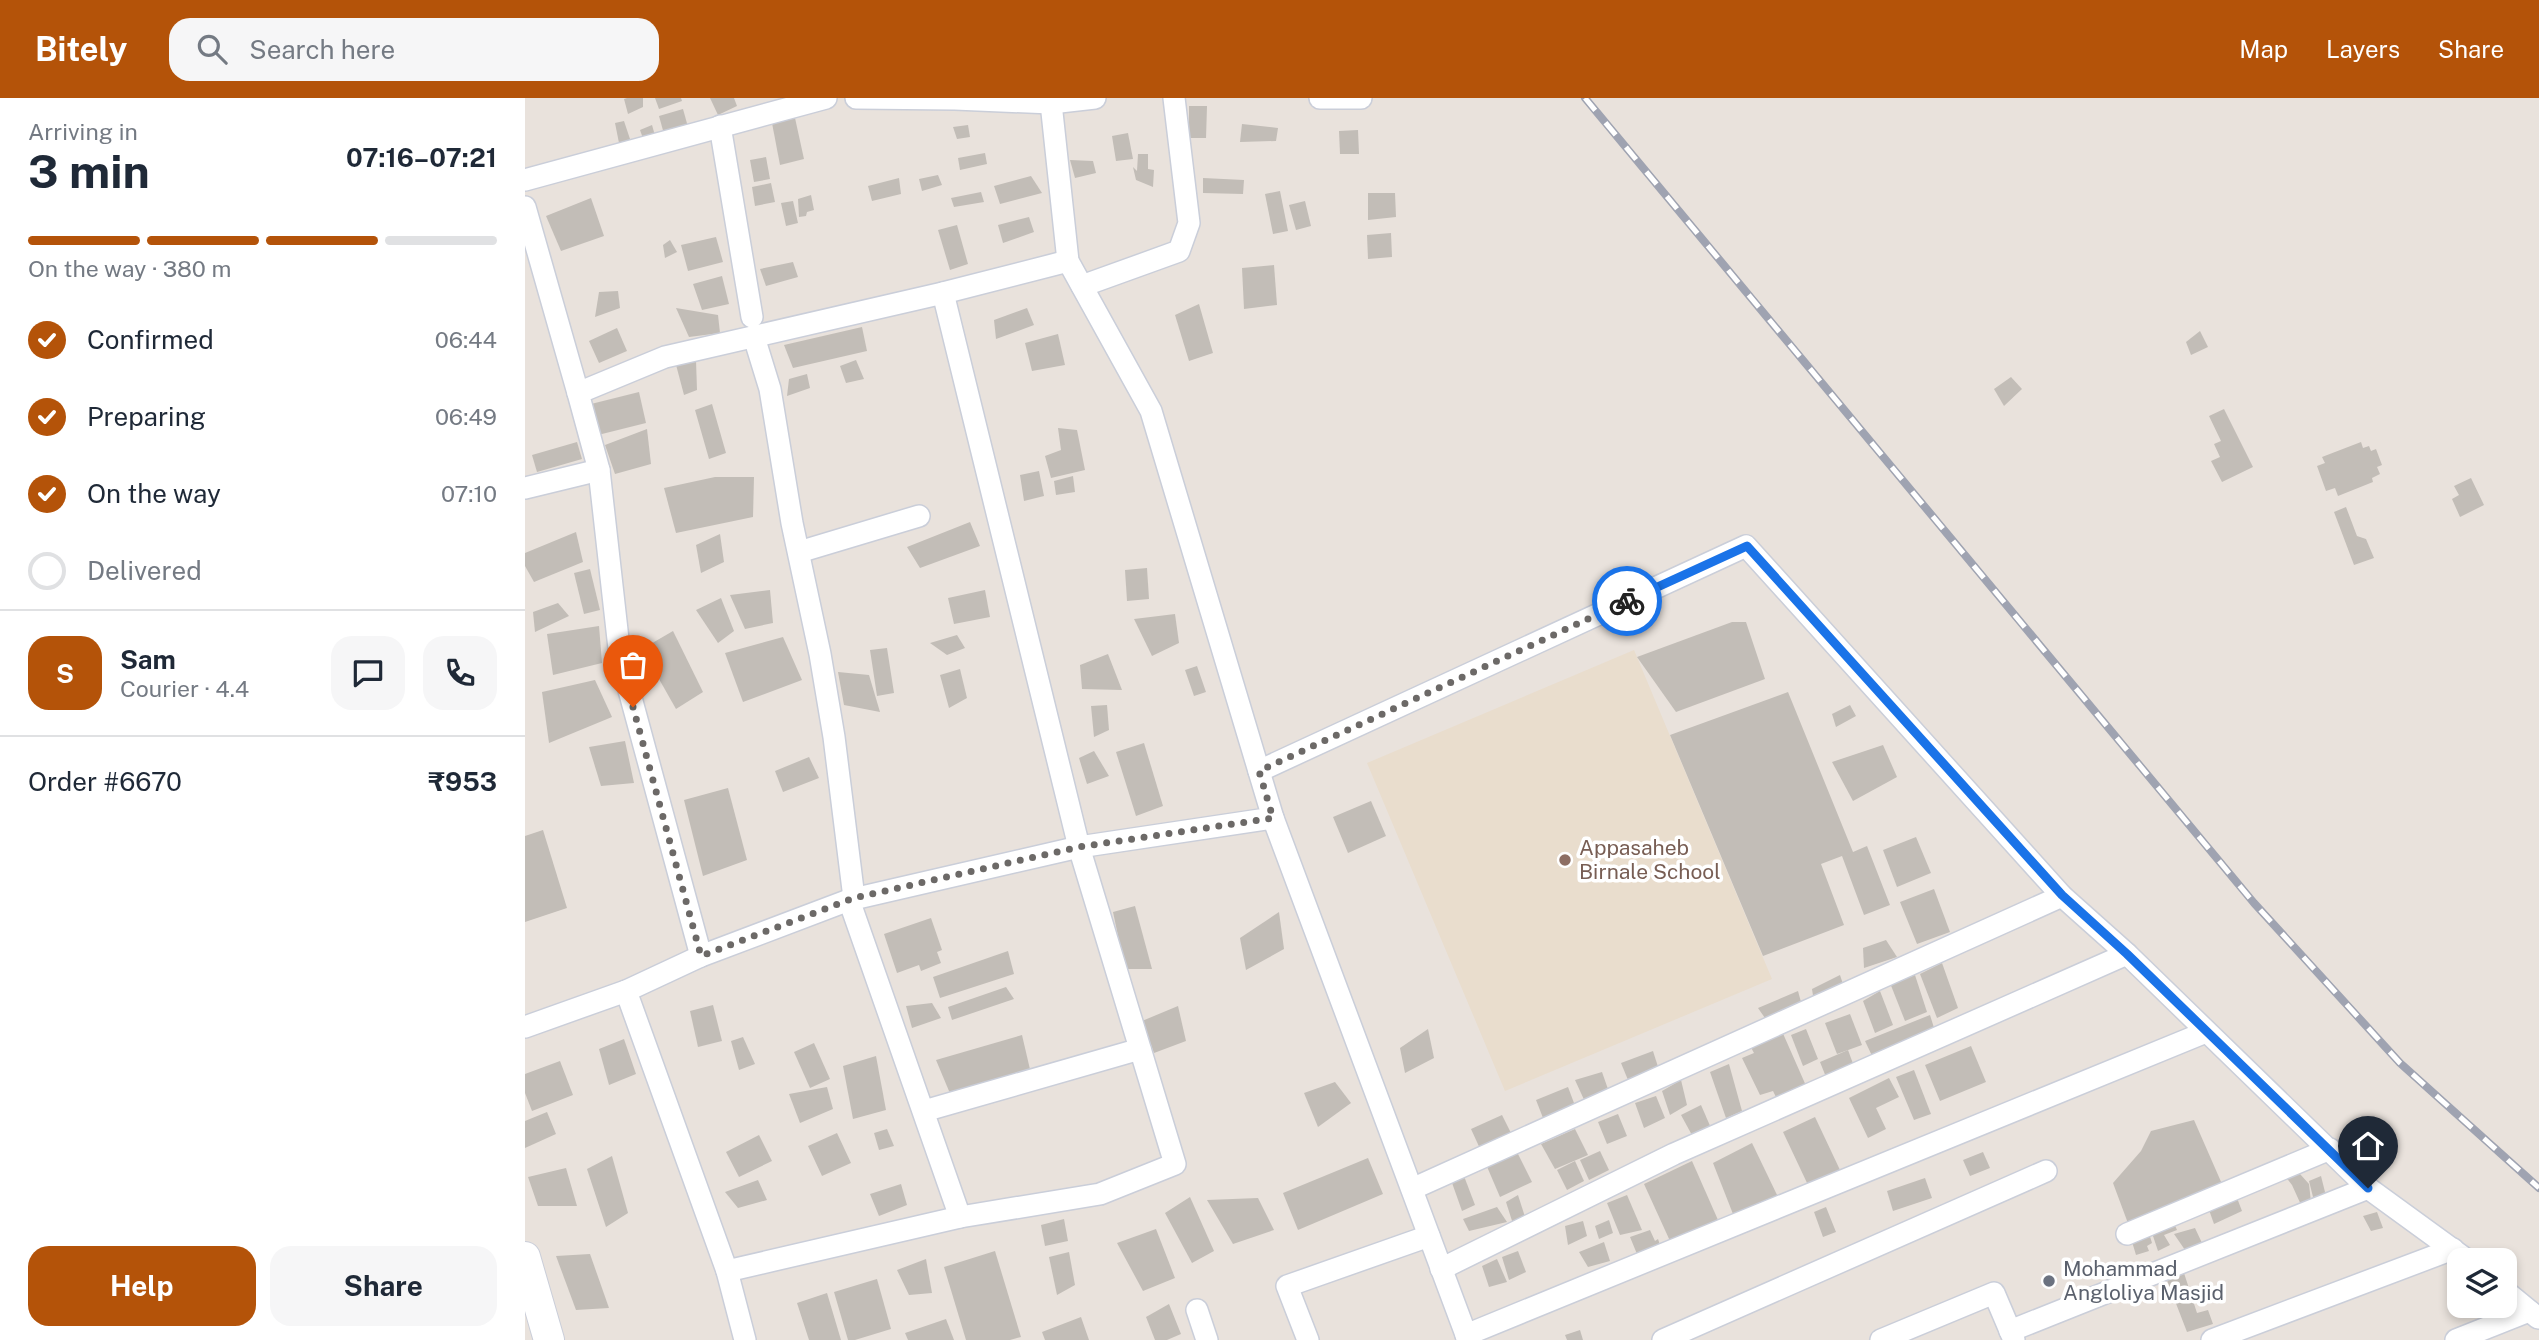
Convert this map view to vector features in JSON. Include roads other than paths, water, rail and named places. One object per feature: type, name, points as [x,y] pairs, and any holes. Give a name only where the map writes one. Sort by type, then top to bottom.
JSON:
[{"type":"main road","points":[[525,1257],[549,1340]]},
{"type":"street","points":[[525,180],[826,98]]},
{"type":"street","points":[[856,98],[1051,103],[1095,98]]},
{"type":"street","points":[[1082,286],[1179,251],[1189,223],[1174,98]]},
{"type":"street","points":[[1320,98],[1361,98]]},
{"type":"street","points":[[1051,103],[1068,261],[1151,411],[1273,818],[1467,1338],[2206,1032]]},
{"type":"street","points":[[720,126],[753,327],[769,389],[834,737],[852,899],[960,1217]]},
{"type":"street","points":[[525,208],[599,470],[620,657],[701,956]]},
{"type":"street","points":[[578,393],[665,357],[753,327],[943,293],[1068,261]]},
{"type":"street","points":[[727,1272],[960,1217],[1100,1194],[1175,1164],[1079,847],[943,293]]},
{"type":"street","points":[[525,488],[599,470]]},
{"type":"street","points":[[799,552],[919,516]]},
{"type":"street","points":[[1259,771],[1747,546],[2062,895],[2127,954],[2368,1188],[2452,1248]]},
{"type":"street","points":[[525,1027],[626,991],[701,956],[852,899],[1079,847],[1273,818]]},
{"type":"street","points":[[1412,1189],[2062,895]]},
{"type":"street","points":[[1441,1269],[1674,1154],[2127,954]]},
{"type":"street","points":[[626,991],[727,1272],[745,1340]]},
{"type":"street","points":[[924,1111],[1140,1049]]},
{"type":"street","points":[[2127,1234],[2330,1149]]},
{"type":"street","points":[[1663,1340],[2046,1171]]},
{"type":"street","points":[[1881,1340],[1994,1293],[2012,1335],[2368,1188]]},
{"type":"street","points":[[1308,1340],[1287,1286],[1429,1236]]},
{"type":"street","points":[[2212,1340],[2447,1259]]},
{"type":"street","points":[[2517,1301],[2534,1315]]},
{"type":"street","points":[[1197,1310],[1207,1340]]},
{"type":"street","points":[[2456,1340],[2534,1315]]},
{"type":"railway","points":[[1585,98],[2254,903],[2400,1063],[2539,1188]]},
{"type":"place","name":"Appasaheb Birnale School","points":[[1565,860]]},
{"type":"place","name":"Mohammad Angloliya Masjid","points":[[2049,1281]]}]
